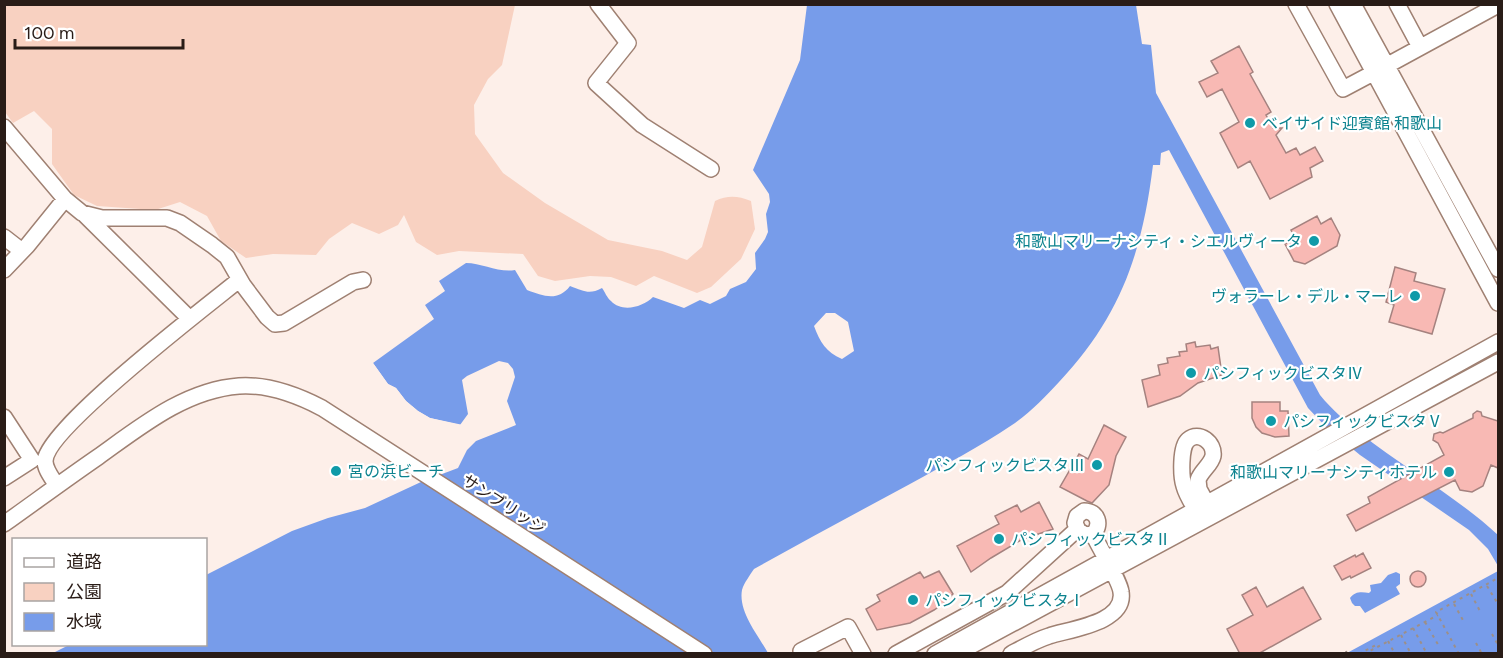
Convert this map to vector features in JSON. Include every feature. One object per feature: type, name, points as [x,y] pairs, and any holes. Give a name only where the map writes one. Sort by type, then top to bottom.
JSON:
[{"type":"street","points":[[598,4],[628,43],[596,82],[642,125],[711,169]]},
{"type":"street","points":[[1296,4],[1343,89],[1498,5]]},
{"type":"street","points":[[1337,4],[1381,69],[1498,269]]},
{"type":"street","points":[[1353,4],[1381,69],[1498,303]]},
{"type":"street","points":[[1396,4],[1420,47]]},
{"type":"street","points":[[4,128],[65,199],[190,319]]},
{"type":"street","points":[[4,270],[65,199]]},
{"type":"street","points":[[82,213],[102,218],[167,218],[180,223],[227,258],[239,280],[271,322],[279,325],[354,282],[363,280]]},
{"type":"street","points":[[4,237],[22,251]]},
{"type":"street","points":[[4,478],[38,460],[50,450],[95,399],[239,280]]},
{"type":"street","points":[[956,654],[1498,342]]},
{"type":"street","points":[[1204,512],[1498,362]]},
{"type":"street","name":"サンブリッジ","points":[[4,524],[158,415],[209,391],[242,386],[260,387],[293,394],[314,404],[704,654]]},
{"type":"street","points":[[4,417],[57,486]]},
{"type":"street","points":[[896,654],[1007,593],[1085,532],[1108,565],[1121,590],[1121,601],[1117,611],[1096,622],[1049,636],[1011,654]]},
{"type":"street","points":[[934,654],[1108,565]]},
{"type":"street","points":[[801,651],[849,627],[862,654]]},
{"type":"path","points":[[1459,654],[1436,612],[1498,578]]},
{"type":"path","points":[[1487,585],[1497,604]]},
{"type":"path","points":[[1471,594],[1481,613]]},
{"type":"path","points":[[1454,603],[1464,622]]},
{"type":"path","points":[[1364,654],[1438,615]]},
{"type":"path","points":[[1425,622],[1440,648]]},
{"type":"path","points":[[1413,628],[1427,654]]},
{"type":"path","points":[[1401,634],[1411,654]]},
{"type":"path","points":[[1492,634],[1498,645]]},
{"type":"path","points":[[1388,641],[1395,654]]},
{"type":"path","points":[[1476,643],[1482,654]]},
{"type":"path","points":[[1359,654],[1376,645],[1376,647]]},
{"type":"path","points":[[1376,647],[1378,654]]},
{"type":"green space","points":[[4,5],[515,5],[502,65],[488,79],[474,105],[475,134],[503,173],[545,203],[608,240],[662,251],[687,260],[702,247],[715,201],[733,197],[751,201],[755,229],[741,259],[711,287],[697,293],[654,276],[636,286],[611,277],[590,276],[555,281],[538,276],[523,254],[459,251],[437,255],[416,242],[404,215],[398,225],[379,234],[352,223],[329,239],[316,255],[273,254],[246,258],[221,241],[207,216],[180,202],[155,210],[97,206],[74,195],[52,164],[52,129],[34,111],[13,123],[5,112]]},
{"type":"water","points":[[807,5],[1136,5],[1142,44],[1151,45],[1156,93],[1320,395],[1360,433],[1465,508],[1498,535],[1498,566],[1488,549],[1469,530],[1360,455],[1326,427],[1308,408],[1169,150],[1161,153],[1160,165],[1153,165],[1135,255],[1113,308],[1080,357],[1043,399],[1019,420],[975,448],[754,569],[742,590],[743,607],[768,653],[51,654],[67,646],[207,646],[207,574],[292,531],[365,508],[458,468],[467,450],[476,441],[516,425],[507,401],[515,377],[508,363],[499,361],[462,380],[468,414],[460,425],[430,418],[418,411],[396,388],[388,384],[373,363],[434,319],[425,305],[445,291],[439,281],[466,263],[509,271],[515,270],[527,290],[544,296],[555,296],[570,286],[590,292],[602,288],[616,305],[626,308],[644,304],[653,297],[684,308],[700,300],[710,304],[726,296],[730,289],[746,282],[756,269],[755,253],[768,232],[766,214],[770,202],[769,194],[753,170],[800,60]],"holes":[[[826,313],[835,313],[848,322],[854,351],[842,359],[824,346],[814,326]]]},
{"type":"water","points":[[1498,571],[1498,653],[1347,653]]},
{"type":"water","points":[[1396,572],[1400,574],[1400,584],[1396,587],[1400,594],[1365,613],[1360,606],[1352,603],[1350,598],[1354,594],[1369,593],[1370,585],[1381,583],[1388,575]]},
{"type":"pier","points":[[373,363],[388,384],[396,388],[418,411],[430,418],[463,425],[460,428],[444,425],[429,421],[416,413],[394,390],[386,386],[370,365]]},
{"type":"building","name":"ベイサイド迎賓館 和歌山","points":[[1239,46],[1253,72],[1250,74],[1271,112],[1266,115],[1273,128],[1282,128],[1276,135],[1286,153],[1296,148],[1300,155],[1315,147],[1323,161],[1310,168],[1312,177],[1270,199],[1250,161],[1238,168],[1220,133],[1239,122],[1222,89],[1207,97],[1199,82],[1218,73],[1211,61]]},
{"type":"building","name":"和歌山マリーナシティ・シエルヴィータ","points":[[1317,216],[1321,224],[1331,218],[1340,235],[1337,246],[1305,264],[1294,261],[1285,244],[1295,238],[1291,230]]},
{"type":"building","name":"ヴォラーレ・デル・マーレ","points":[[1395,267],[1416,273],[1414,281],[1445,289],[1432,334],[1389,322],[1394,305],[1386,302]]},
{"type":"building","name":"パシフィックビスタⅣ","points":[[1195,342],[1196,347],[1210,345],[1211,349],[1218,347],[1222,375],[1198,383],[1180,396],[1148,407],[1142,380],[1160,375],[1158,365],[1168,363],[1167,358],[1180,356],[1179,352],[1187,351],[1186,344]]},
{"type":"building","name":"パシフィックビスタⅤ","points":[[1252,402],[1280,402],[1280,411],[1288,411],[1289,436],[1275,437],[1262,433],[1252,418]]},
{"type":"building","name":"和歌山マリーナシティホテル","points":[[1477,411],[1481,412],[1482,416],[1498,421],[1498,468],[1491,465],[1483,486],[1472,492],[1460,490],[1455,480],[1356,531],[1347,515],[1370,503],[1368,497],[1444,455],[1438,443],[1433,440],[1434,434],[1443,433],[1473,418],[1473,414]]},
{"type":"building","name":"パシフィックビスタⅢ","points":[[1104,425],[1126,437],[1116,456],[1109,485],[1092,503],[1060,487],[1079,454],[1088,459]]},
{"type":"building","name":"パシフィックビスタⅡ","points":[[1039,502],[1053,529],[1021,540],[971,572],[957,546],[999,524],[995,516],[1017,505],[1021,512]]},
{"type":"building","points":[[1363,553],[1371,568],[1342,580],[1334,566]]},
{"type":"building","name":"パシフィックビスタⅠ","points":[[939,571],[953,594],[944,603],[910,623],[877,630],[866,609],[880,601],[877,595],[920,572],[924,578]]},
{"type":"building","points":[[1415,571],[1421,571],[1426,579],[1424,585],[1415,587],[1410,582],[1410,576]]},
{"type":"building","points":[[1256,587],[1267,607],[1303,587],[1321,619],[1258,654],[1240,654],[1227,629],[1253,615],[1242,595]]},
{"type":"place","name":"ベイサイド迎賓館 和歌山","points":[[1250,123]]},
{"type":"place","name":"和歌山マリーナシティ・シエルヴィータ","points":[[1314,241]]},
{"type":"place","name":"ヴォラーレ・デル・マーレ","points":[[1415,296]]},
{"type":"place","name":"パシフィックビスタⅣ","points":[[1191,373]]},
{"type":"place","name":"パシフィックビスタⅤ","points":[[1271,421]]},
{"type":"place","name":"パシフィックビスタⅢ","points":[[1097,465]]},
{"type":"place","name":"宮の浜ビーチ","points":[[336,471]]},
{"type":"place","name":"和歌山マリーナシティホテル","points":[[1449,472]]},
{"type":"place","name":"パシフィックビスタⅡ","points":[[999,539]]},
{"type":"place","name":"パシフィックビスタⅠ","points":[[913,600]]}]
